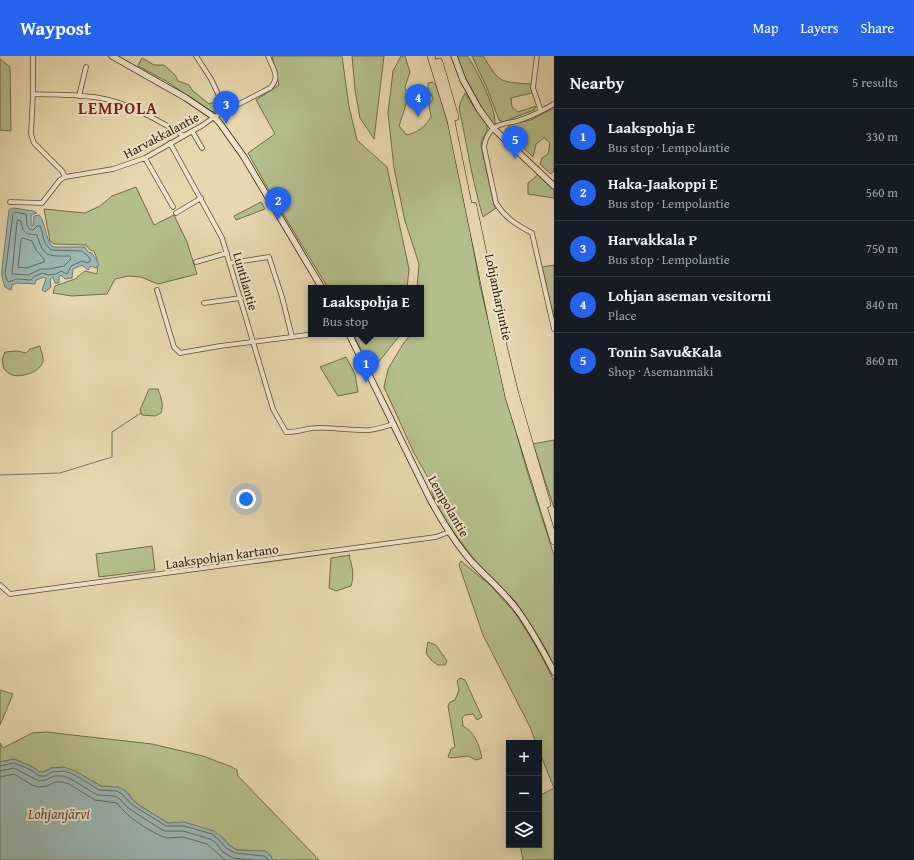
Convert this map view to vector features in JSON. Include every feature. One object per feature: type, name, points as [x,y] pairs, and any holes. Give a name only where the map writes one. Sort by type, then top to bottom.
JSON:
[{"type":"highway","name":"Lohjanharjuntie","points":[[431,56],[451,121],[509,397],[554,541]]},
{"type":"highway","name":"Lohjanharjuntie","points":[[436,56],[456,122],[500,336],[515,394],[554,528]]},
{"type":"street","points":[[10,202],[42,203],[60,180],[65,177],[62,171],[34,143],[32,139],[33,56]]},
{"type":"street","points":[[112,56],[186,98],[214,117],[244,157],[320,285]]},
{"type":"street","points":[[196,56],[211,79],[226,111]]},
{"type":"street","name":"Harvakkalantie","points":[[65,177],[113,169],[145,158],[214,117],[270,88],[276,82],[276,76],[268,56]]},
{"type":"street","points":[[536,56],[533,88],[541,111]]},
{"type":"street","points":[[454,58],[463,80],[479,109],[493,128],[554,186]]},
{"type":"street","points":[[79,96],[86,67]]},
{"type":"street","points":[[33,94],[79,96],[99,98],[116,102],[160,122],[184,136]]},
{"type":"street","points":[[554,104],[518,121],[499,125],[493,128],[486,139],[484,147],[496,203],[501,211],[510,220],[532,233],[554,329]]},
{"type":"street","points":[[192,131],[202,148]]},
{"type":"street","name":"Luntilantie","points":[[170,143],[217,227],[241,298],[252,342],[273,409],[286,432],[329,427],[371,430],[394,424]]},
{"type":"street","points":[[145,158],[173,207]]},
{"type":"street","points":[[176,213],[201,198]]},
{"type":"street","points":[[196,262],[227,253]]},
{"type":"street","points":[[230,263],[269,257],[282,297],[292,337]]},
{"type":"street","points":[[157,290],[174,348],[180,353],[307,335]]},
{"type":"street","points":[[204,303],[208,304],[241,298]]},
{"type":"street","name":"Lempolantie","points":[[350,337],[430,499],[449,532],[472,562],[495,584],[518,611],[554,672]]},
{"type":"street","name":"Laakspohjan kartano","points":[[0,585],[10,594],[436,537],[449,532]]},
{"type":"green space","points":[[272,56],[342,56],[349,107],[357,140],[387,167],[409,269],[407,285],[326,285],[248,153],[275,134],[256,100],[279,85]]},
{"type":"green space","points":[[352,56],[384,56],[374,139],[360,118],[355,90]]},
{"type":"green space","points":[[401,56],[405,56],[410,72],[405,87],[408,98],[399,126],[407,135],[421,129],[431,117],[429,104],[433,99],[431,94],[428,94],[428,83],[433,82],[439,90],[446,113],[462,184],[480,286],[510,411],[554,555],[554,666],[546,649],[515,601],[476,562],[442,515],[432,493],[432,485],[413,451],[384,387],[388,369],[403,344],[409,337],[424,337],[424,285],[417,285],[419,264],[405,221],[394,168],[388,113],[393,71]]},
{"type":"green space","points":[[457,56],[467,56],[476,70],[489,99],[495,124],[482,109],[472,92]]},
{"type":"green space","points":[[472,56],[483,56],[493,71],[501,79],[512,83],[531,84],[532,93],[511,98],[512,107],[518,112],[536,106],[534,110],[503,122],[499,120],[487,88]]},
{"type":"green space","points":[[142,58],[154,65],[164,65],[175,75],[178,81],[189,85],[192,90],[209,104],[217,101],[221,108],[219,112],[212,112],[166,81],[138,66]]},
{"type":"green space","points":[[0,59],[10,67],[11,131],[0,130]]},
{"type":"green space","points":[[465,93],[487,125],[487,131],[482,140],[481,146],[494,205],[496,208],[483,217],[459,108]]},
{"type":"green space","points":[[554,108],[554,171],[551,174],[540,164],[542,158],[548,154],[550,143],[544,138],[536,144],[533,157],[505,130],[511,124],[531,120]]},
{"type":"green space","points":[[539,174],[554,189],[554,198],[528,194],[528,183]]},
{"type":"green space","points":[[136,187],[154,225],[174,215],[187,242],[197,274],[158,284],[141,277],[128,276],[115,279],[107,294],[72,296],[53,293],[55,286],[75,279],[85,271],[97,274],[98,268],[94,251],[90,250],[86,245],[54,244],[50,241],[44,209],[85,213],[100,206],[112,196]]},
{"type":"green space","points":[[261,202],[265,209],[236,220],[234,216]]},
{"type":"green space","points":[[554,265],[554,319],[542,267]]},
{"type":"green space","points":[[355,337],[399,337],[372,370]]},
{"type":"green space","points":[[40,346],[43,362],[38,369],[25,375],[16,376],[10,374],[4,369],[2,360],[5,352],[17,351],[26,353],[30,349]]},
{"type":"green space","points":[[346,357],[355,374],[358,392],[338,396],[320,367]]},
{"type":"green space","points":[[149,389],[158,389],[162,401],[161,413],[155,416],[142,415],[140,410]]},
{"type":"green space","points":[[554,440],[554,508],[533,444]]},
{"type":"green space","points":[[152,546],[155,570],[99,577],[96,554]]},
{"type":"green space","points":[[350,555],[349,557],[353,572],[351,586],[336,591],[329,588],[331,558]]},
{"type":"green space","points":[[461,561],[489,584],[516,614],[540,653],[554,681],[554,788],[542,758],[542,740],[535,740],[530,727],[483,635],[459,565]]},
{"type":"green space","points":[[428,642],[436,645],[447,661],[445,665],[438,665],[431,660],[426,653]]},
{"type":"green space","points":[[460,678],[465,680],[482,717],[477,720],[473,714],[465,715],[462,718],[463,726],[471,732],[476,739],[479,748],[482,758],[476,760],[468,756],[448,757],[451,749],[455,747],[448,706],[450,702],[455,700],[459,690],[457,681]]},
{"type":"green space","points":[[0,690],[13,694],[0,725]]},
{"type":"green space","points":[[46,732],[152,744],[203,756],[232,767],[237,770],[238,776],[319,860],[273,860],[265,851],[237,850],[229,845],[221,836],[168,823],[139,805],[129,794],[101,786],[75,771],[51,768],[44,772],[39,772],[33,767],[14,759],[0,762],[0,743],[3,748],[32,733]]},
{"type":"green space","points":[[554,788],[554,860],[523,860],[521,848],[542,848],[542,794]]},
{"type":"water","points":[[13,208],[37,213],[31,215],[31,225],[33,226],[34,216],[39,215],[42,219],[48,239],[53,247],[85,247],[88,252],[92,253],[99,264],[96,268],[91,266],[88,270],[82,265],[73,269],[72,278],[65,279],[61,275],[59,277],[59,283],[55,283],[53,277],[50,280],[51,287],[45,292],[42,290],[46,279],[44,277],[36,280],[35,284],[17,283],[12,285],[11,290],[5,287],[2,277],[2,269],[9,210]]},
{"type":"water","name":"Lohjanjärvi","points":[[14,759],[33,767],[39,772],[44,772],[51,768],[64,767],[75,771],[101,786],[118,787],[126,791],[139,805],[168,823],[184,822],[214,831],[229,845],[237,850],[265,851],[273,860],[0,860],[0,762]]},
{"type":"waterway","points":[[0,475],[60,473],[112,457],[112,432],[141,413]]},
{"type":"place","name":"Lohjan aseman vesitorni","points":[[418,117]]},
{"type":"place","name":"Harvakkala P","points":[[226,124]]},
{"type":"place","name":"Tonin Savu&Kala","points":[[515,159]]},
{"type":"place","name":"Haka-Jaakoppi E","points":[[278,220]]},
{"type":"place","name":"Laakspohja E","points":[[366,383]]},
{"type":"district","name":"LEMPOLA","points":[[118,108]]}]
